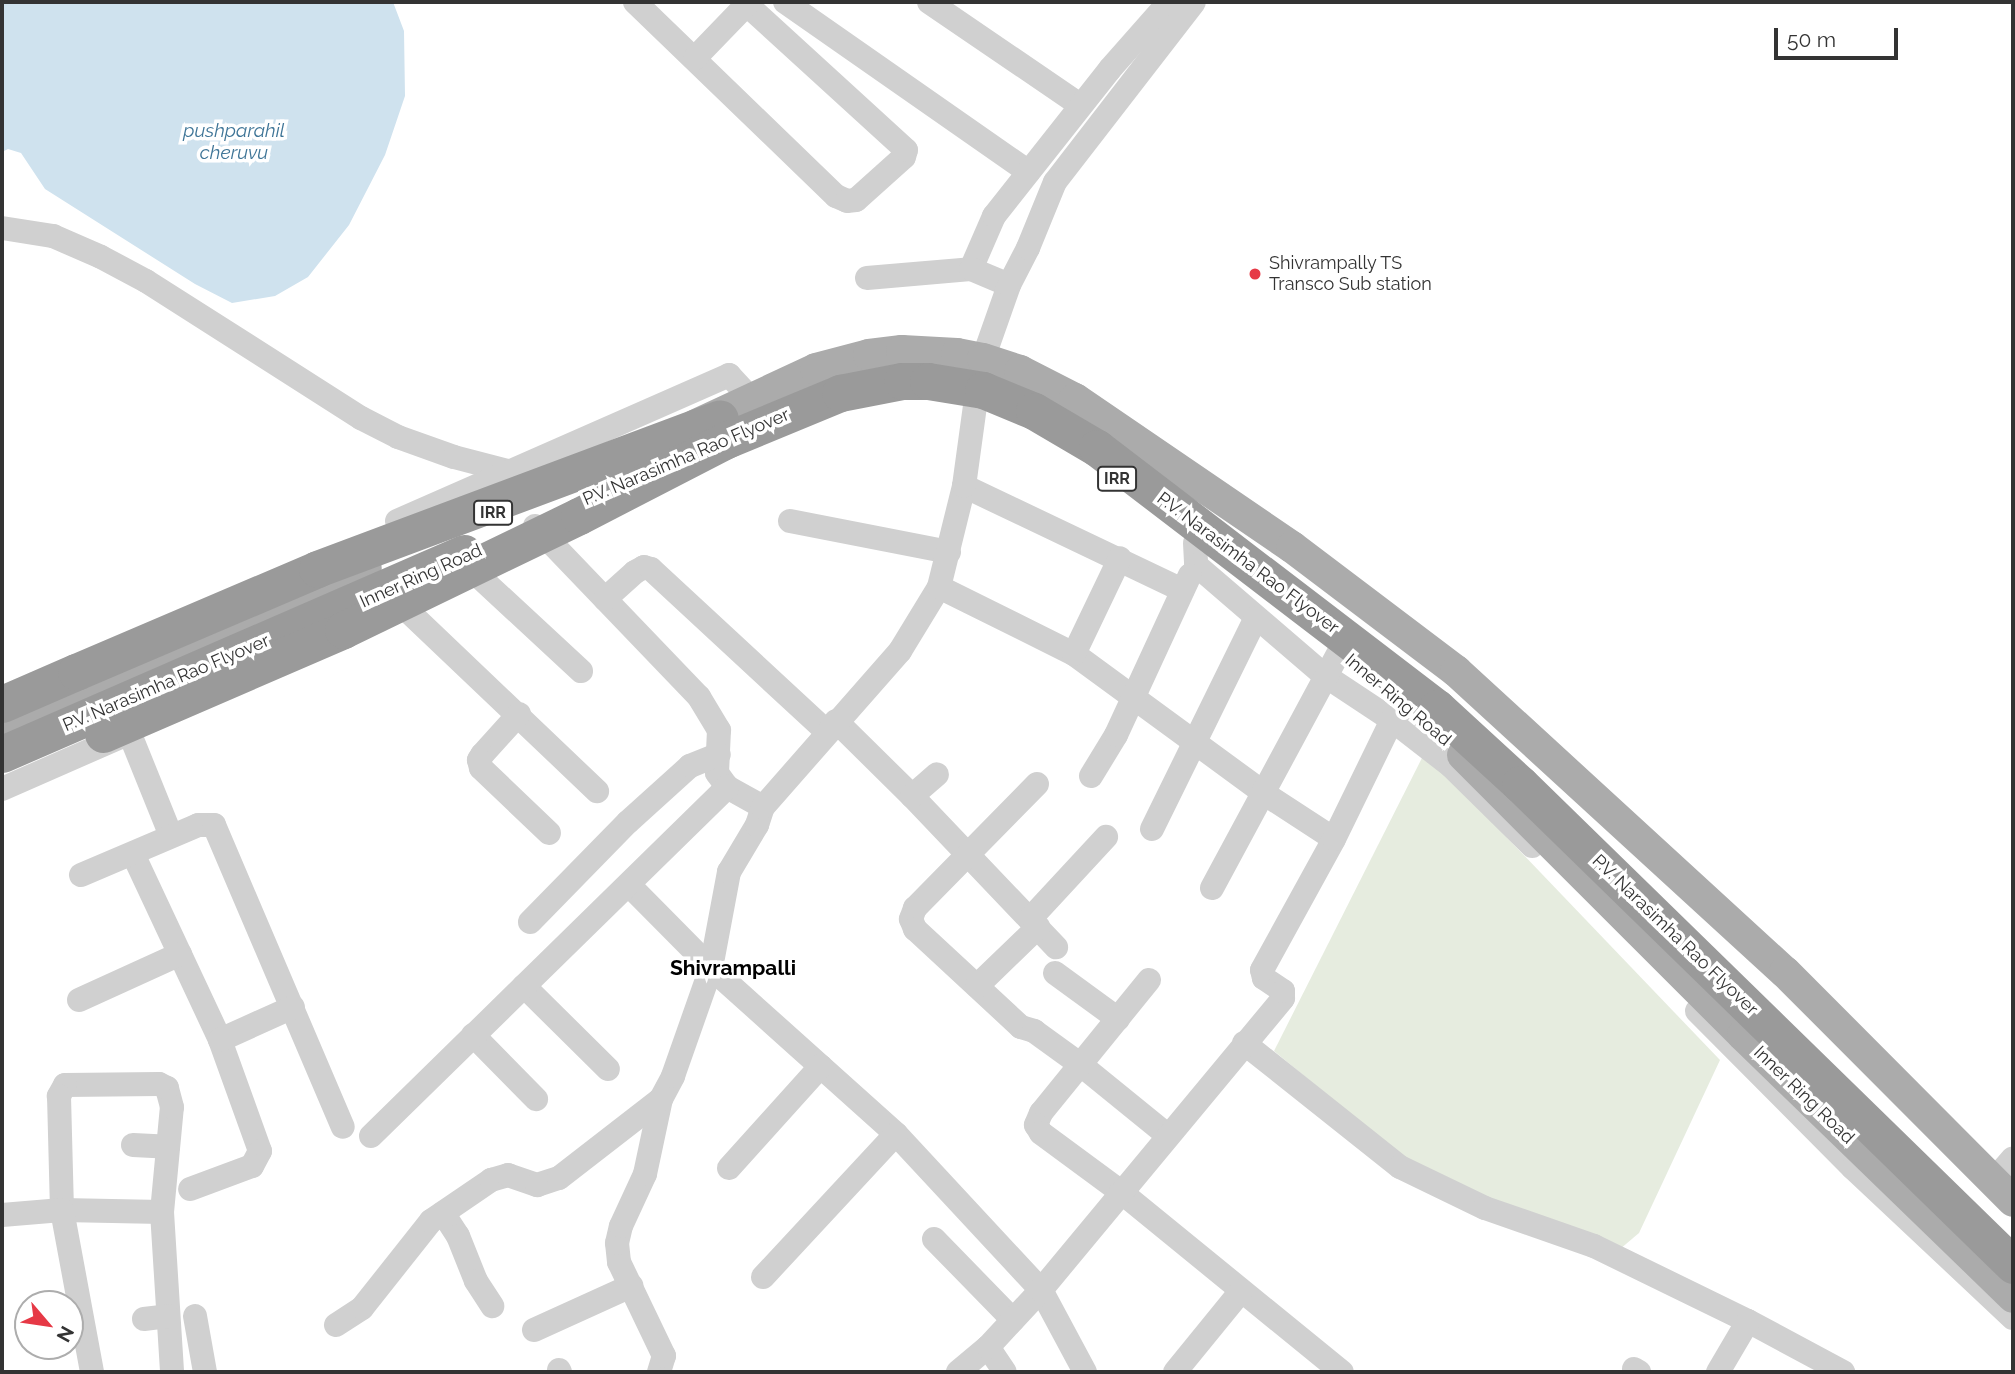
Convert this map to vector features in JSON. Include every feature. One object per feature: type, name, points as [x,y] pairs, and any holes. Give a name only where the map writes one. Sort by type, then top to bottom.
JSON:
[{"type":"highway","name":"P.V. Narasimha Rao Flyover","points":[[2,754],[725,428],[835,372],[870,364],[929,361],[956,363],[1016,380],[1109,430],[1386,639],[1451,692],[1583,816],[2013,1236]]},
{"type":"highway","name":"P.V. Narasimha Rao Flyover","points":[[2,731],[725,428],[873,385],[928,381],[983,390],[1008,399],[1097,448],[1437,708],[1521,784],[2013,1265]]},
{"type":"highway","points":[[2,704],[111,700],[411,598],[725,428]]},
{"type":"highway","points":[[2,777],[111,700],[352,556],[725,428]]},
{"type":"main road","name":"Inner Ring Road","points":[[2,761],[111,700],[816,369],[869,355],[930,351],[988,360],[1048,384],[1086,407],[1292,547],[1456,671],[1785,972],[2007,1180]]},
{"type":"main road","name":"Inner Ring Road","points":[[2,725],[111,700],[387,591],[817,406],[903,391],[951,393],[976,398],[1005,407],[1053,433],[1108,472],[1195,554],[1331,663],[1462,753],[1743,1035],[2013,1297]]},
{"type":"street","points":[[635,2],[836,196],[847,201],[856,200],[904,157],[906,150],[747,3],[695,58]]},
{"type":"street","points":[[785,2],[1029,172]]},
{"type":"street","points":[[929,2],[1080,106]]},
{"type":"street","points":[[988,360],[1009,285],[1028,248],[1055,182],[1194,2]]},
{"type":"street","points":[[971,270],[994,216],[1163,4]]},
{"type":"street","points":[[1117,60],[1138,75]]},
{"type":"street","points":[[784,163],[822,199],[836,196]]},
{"type":"street","points":[[2,228],[53,236],[101,257],[146,281],[360,418],[398,437],[454,457],[511,472]]},
{"type":"street","points":[[988,360],[1016,300],[1028,248]]},
{"type":"street","points":[[867,278],[971,270],[1009,285]]},
{"type":"street","name":"Inner Ring Road","points":[[2,789],[111,700],[511,472],[729,375],[751,399]]},
{"type":"street","points":[[659,1372],[664,1356],[620,1262],[617,1244],[621,1226],[645,1174],[661,1099],[673,1076],[711,968],[729,872],[763,807],[900,651],[939,587],[964,486],[976,398]]},
{"type":"street","points":[[964,486],[1182,590]]},
{"type":"street","points":[[790,521],[949,552]]},
{"type":"street","points":[[535,526],[699,697],[719,730],[717,773],[727,787],[763,807]]},
{"type":"street","points":[[1091,776],[1116,735],[1134,697],[1182,590],[1195,554],[1256,618],[1331,663],[1392,720],[1451,766],[1853,1168],[2013,1318]]},
{"type":"street","points":[[1074,654],[1119,558]]},
{"type":"street","points":[[460,559],[581,671]]},
{"type":"street","points":[[605,598],[635,572],[644,567],[650,569],[912,796],[1056,947]]},
{"type":"street","points":[[939,587],[1074,654],[1265,794],[1334,839]]},
{"type":"street","points":[[387,591],[597,791]]},
{"type":"street","points":[[1152,829],[1197,744],[1256,618]]},
{"type":"street","points":[[1212,888],[1265,794],[1331,663]]},
{"type":"street","name":"Inner Ring Road","points":[[2,689],[111,700]]},
{"type":"street","points":[[111,700],[175,834]]},
{"type":"street","points":[[519,714],[479,760],[481,768],[549,833]]},
{"type":"street","points":[[958,1372],[988,1347],[1041,1290],[1285,995],[1264,978],[1262,970],[1334,839],[1392,720]]},
{"type":"street","points":[[530,922],[628,822],[690,766],[719,754]]},
{"type":"street","points":[[912,796],[937,774]]},
{"type":"street","points":[[1037,784],[915,908],[911,919],[915,929],[1021,1027],[1034,1031],[1081,1065],[1167,1135]]},
{"type":"street","points":[[371,1136],[727,787]]},
{"type":"street","points":[[81,875],[175,834],[207,822],[214,824],[343,1127]]},
{"type":"street","points":[[976,986],[1034,923],[1106,837]]},
{"type":"street","points":[[134,853],[220,1040],[260,1151],[252,1166],[190,1189]]},
{"type":"street","points":[[629,885],[711,968],[896,1134],[1041,1290],[1085,1372]]},
{"type":"street","points":[[79,1000],[180,954]]},
{"type":"street","points":[[1055,973],[1118,1019]]},
{"type":"street","points":[[1149,979],[1041,1113],[1036,1125],[1041,1133],[1121,1192],[1342,1372]]},
{"type":"street","points":[[524,986],[608,1069]]},
{"type":"street","points":[[220,1040],[293,1007]]},
{"type":"street","points":[[473,1035],[536,1099]]},
{"type":"street","points":[[1244,1043],[1399,1167],[1485,1208],[1594,1246],[1748,1321],[1843,1372]]},
{"type":"street","points":[[729,1168],[821,1066]]},
{"type":"street","points":[[92,1372],[62,1210],[59,1096],[65,1085],[159,1084],[167,1088],[172,1107],[162,1212],[172,1372]]},
{"type":"street","points":[[336,1325],[362,1308],[412,1242],[443,1213],[491,1180],[508,1175],[537,1185],[559,1178],[661,1099]]},
{"type":"street","points":[[764,1277],[896,1134]]},
{"type":"street","points":[[133,1146],[168,1147]]},
{"type":"street","points":[[2,1214],[62,1210],[162,1212]]},
{"type":"street","points":[[443,1213],[458,1236],[476,1281],[492,1306]]},
{"type":"street","points":[[934,1239],[1013,1320]]},
{"type":"street","points":[[534,1330],[631,1286]]},
{"type":"street","points":[[1178,1371],[1241,1291]]},
{"type":"street","points":[[195,1315],[205,1372]]},
{"type":"street","points":[[144,1320],[168,1316]]},
{"type":"street","points":[[1718,1372],[1748,1321]]},
{"type":"street","points":[[988,1347],[1005,1372]]},
{"type":"shaded area","points":[[1425,752],[1720,1060],[1639,1233],[1613,1255],[1434,1183],[1274,1051]]},
{"type":"water","name":"pushparahil cheruvu","points":[[2,2],[393,2],[404,31],[405,96],[385,155],[349,225],[308,277],[275,296],[232,303],[195,284],[45,189],[21,153],[8,149],[2,152]]},
{"type":"place","name":"Shivrampally TS Transco Sub station","points":[[1255,274]]},
{"type":"district","name":"Shivrampalli","points":[[733,968]]}]
